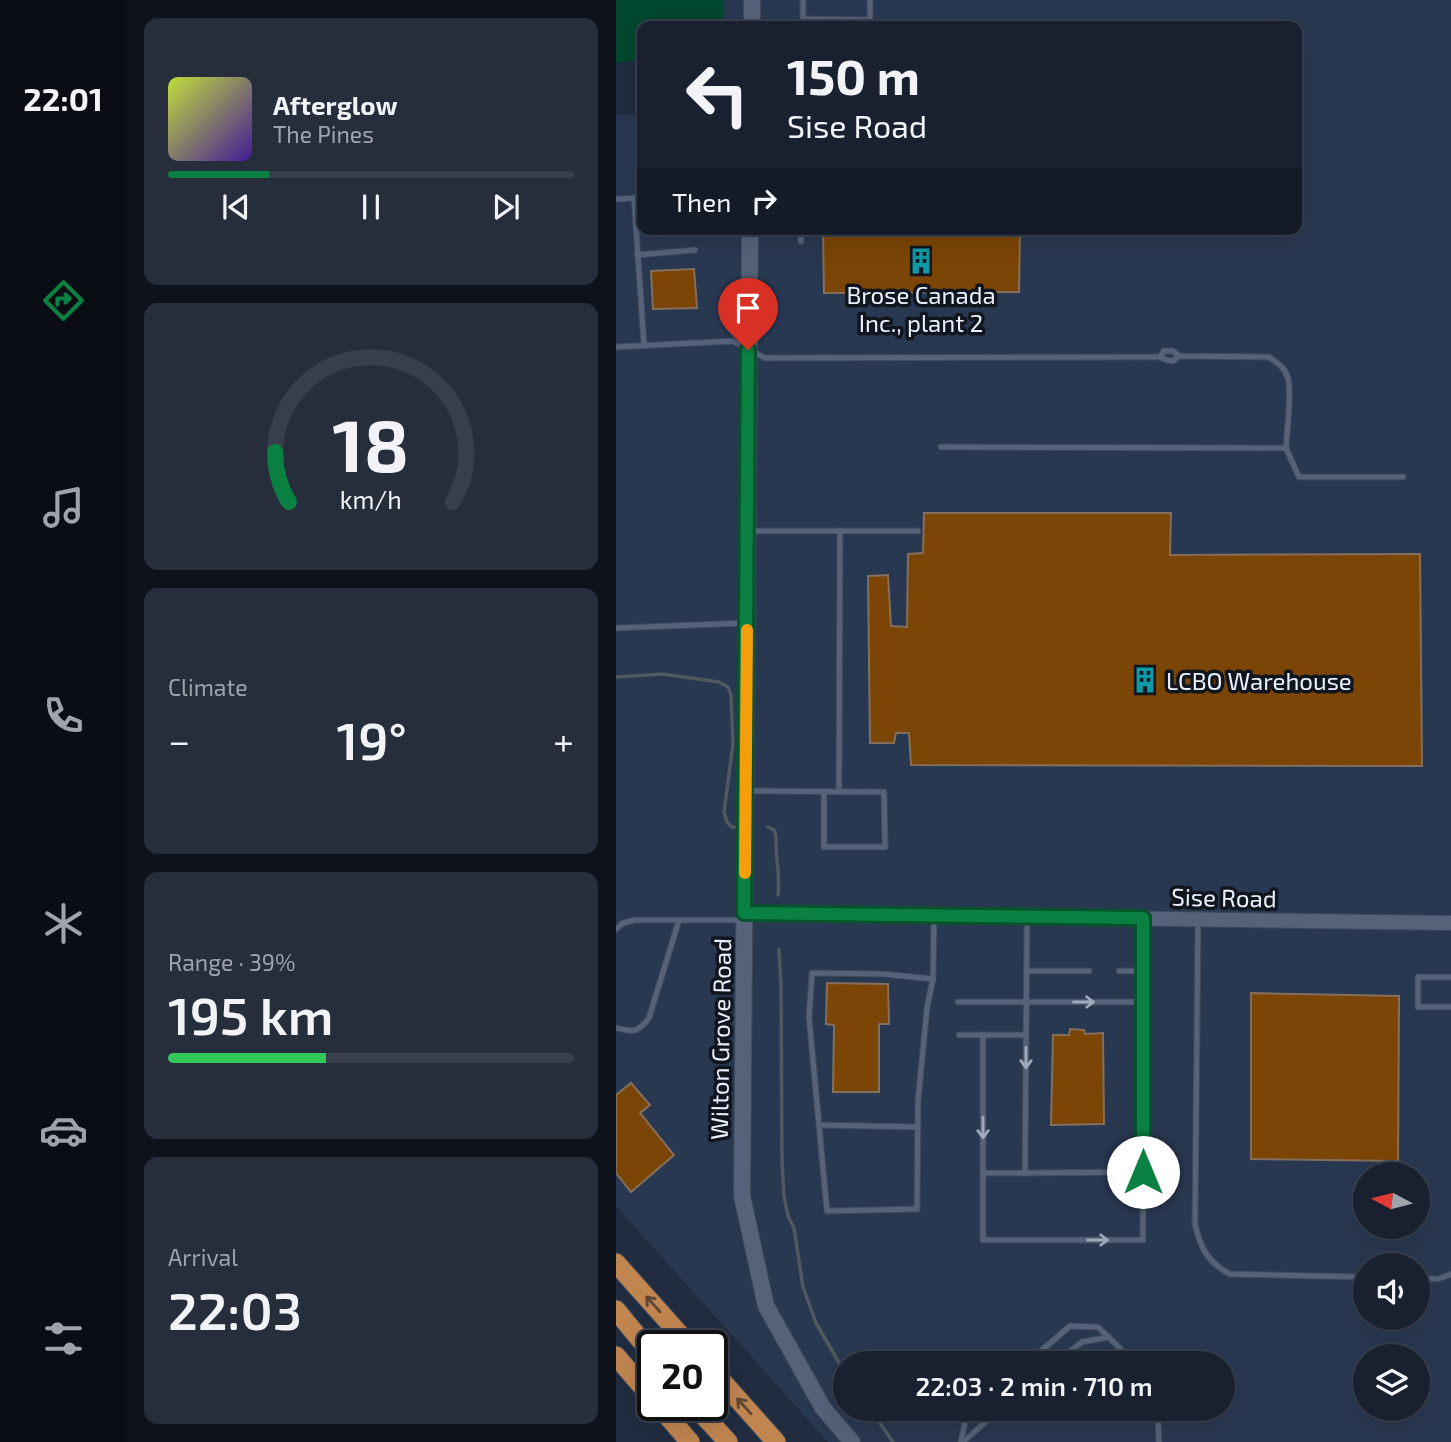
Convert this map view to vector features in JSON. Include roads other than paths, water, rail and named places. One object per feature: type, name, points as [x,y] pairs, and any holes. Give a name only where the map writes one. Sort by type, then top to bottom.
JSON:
[{"type":"highway","points":[[616,1263],[676,1330]]},
{"type":"highway","points":[[616,1310],[637,1336]]},
{"type":"highway","points":[[616,1356],[637,1380]]},
{"type":"highway","points":[[728,1388],[776,1442]]},
{"type":"highway","points":[[672,1421],[690,1442]]},
{"type":"highway","points":[[708,1421],[727,1442]]},
{"type":"main road","points":[[752,0],[752,21]]},
{"type":"main road","name":"Wilton Grove Road","points":[[750,235],[742,1196],[766,1306],[823,1408],[852,1442]]},
{"type":"street","name":"Sise Road","points":[[744,916],[934,915],[1451,923]]},
{"type":"lane","points":[[803,0],[803,21]]},
{"type":"lane","points":[[848,21],[870,20],[870,0]]},
{"type":"lane","points":[[616,199],[634,198],[637,215]]},
{"type":"lane","points":[[638,235],[637,255],[643,345]]},
{"type":"lane","points":[[801,241],[802,235]]},
{"type":"lane","points":[[637,255],[695,250]]},
{"type":"lane","points":[[616,347],[733,341],[765,358],[1160,357],[1164,351],[1173,351],[1179,356],[1269,357],[1280,365],[1287,376],[1289,391],[1286,447],[1299,477],[1403,477]]},
{"type":"lane","points":[[941,447],[1286,447]]},
{"type":"lane","points":[[748,531],[918,531]]},
{"type":"lane","points":[[839,792],[840,531]]},
{"type":"lane","points":[[616,628],[747,622]]},
{"type":"lane","points":[[745,791],[824,791],[884,792],[885,847],[824,847],[824,791]]},
{"type":"lane","points":[[933,979],[883,974],[812,973],[809,1017],[827,1211],[918,1209],[918,1101],[927,1008],[933,979],[934,915]]},
{"type":"lane","points":[[616,929],[623,923],[635,920],[744,916]]},
{"type":"lane","points":[[1025,1173],[1027,917]]},
{"type":"lane","points":[[983,1035],[983,1240],[1143,1240],[1143,918]]},
{"type":"lane","points":[[1198,919],[1195,1224],[1198,1239],[1207,1256],[1220,1269],[1230,1273],[1353,1277]]},
{"type":"lane","points":[[616,1028],[631,1031],[642,1028],[649,1018],[678,920]]},
{"type":"lane","points":[[1027,971],[1090,971]]},
{"type":"lane","points":[[1119,971],[1143,971]]},
{"type":"lane","points":[[1451,977],[1418,977],[1418,1007],[1451,1007]]},
{"type":"lane","points":[[958,1002],[1142,1002]]},
{"type":"lane","points":[[959,1035],[1026,1035]]},
{"type":"lane","points":[[819,1125],[918,1126]]},
{"type":"lane","points":[[983,1174],[1143,1172]]},
{"type":"lane","points":[[1430,1279],[1438,1279],[1451,1274]]},
{"type":"lane","points":[[1041,1351],[1070,1326],[1098,1327],[1123,1351]]},
{"type":"lane","points":[[1070,1351],[1082,1342],[1110,1337]]},
{"type":"lane","points":[[962,1442],[966,1421]]},
{"type":"lane","points":[[962,1442],[986,1421]]},
{"type":"lane","points":[[1158,1421],[1159,1442]]},
{"type":"waterway","points":[[616,677],[663,674],[719,682],[728,687],[731,695],[733,744],[724,812],[727,822],[735,827]]},
{"type":"waterway","points":[[768,827],[774,830],[776,836],[778,895]]},
{"type":"waterway","points":[[779,950],[784,1197],[794,1228],[803,1287],[816,1323],[833,1352]]},
{"type":"waterway","points":[[878,1421],[893,1442]]},
{"type":"place","name":"Brose Canada Inc., plant 2","points":[[921,261]]},
{"type":"place","name":"LCBO Warehouse","points":[[1145,680]]}]
